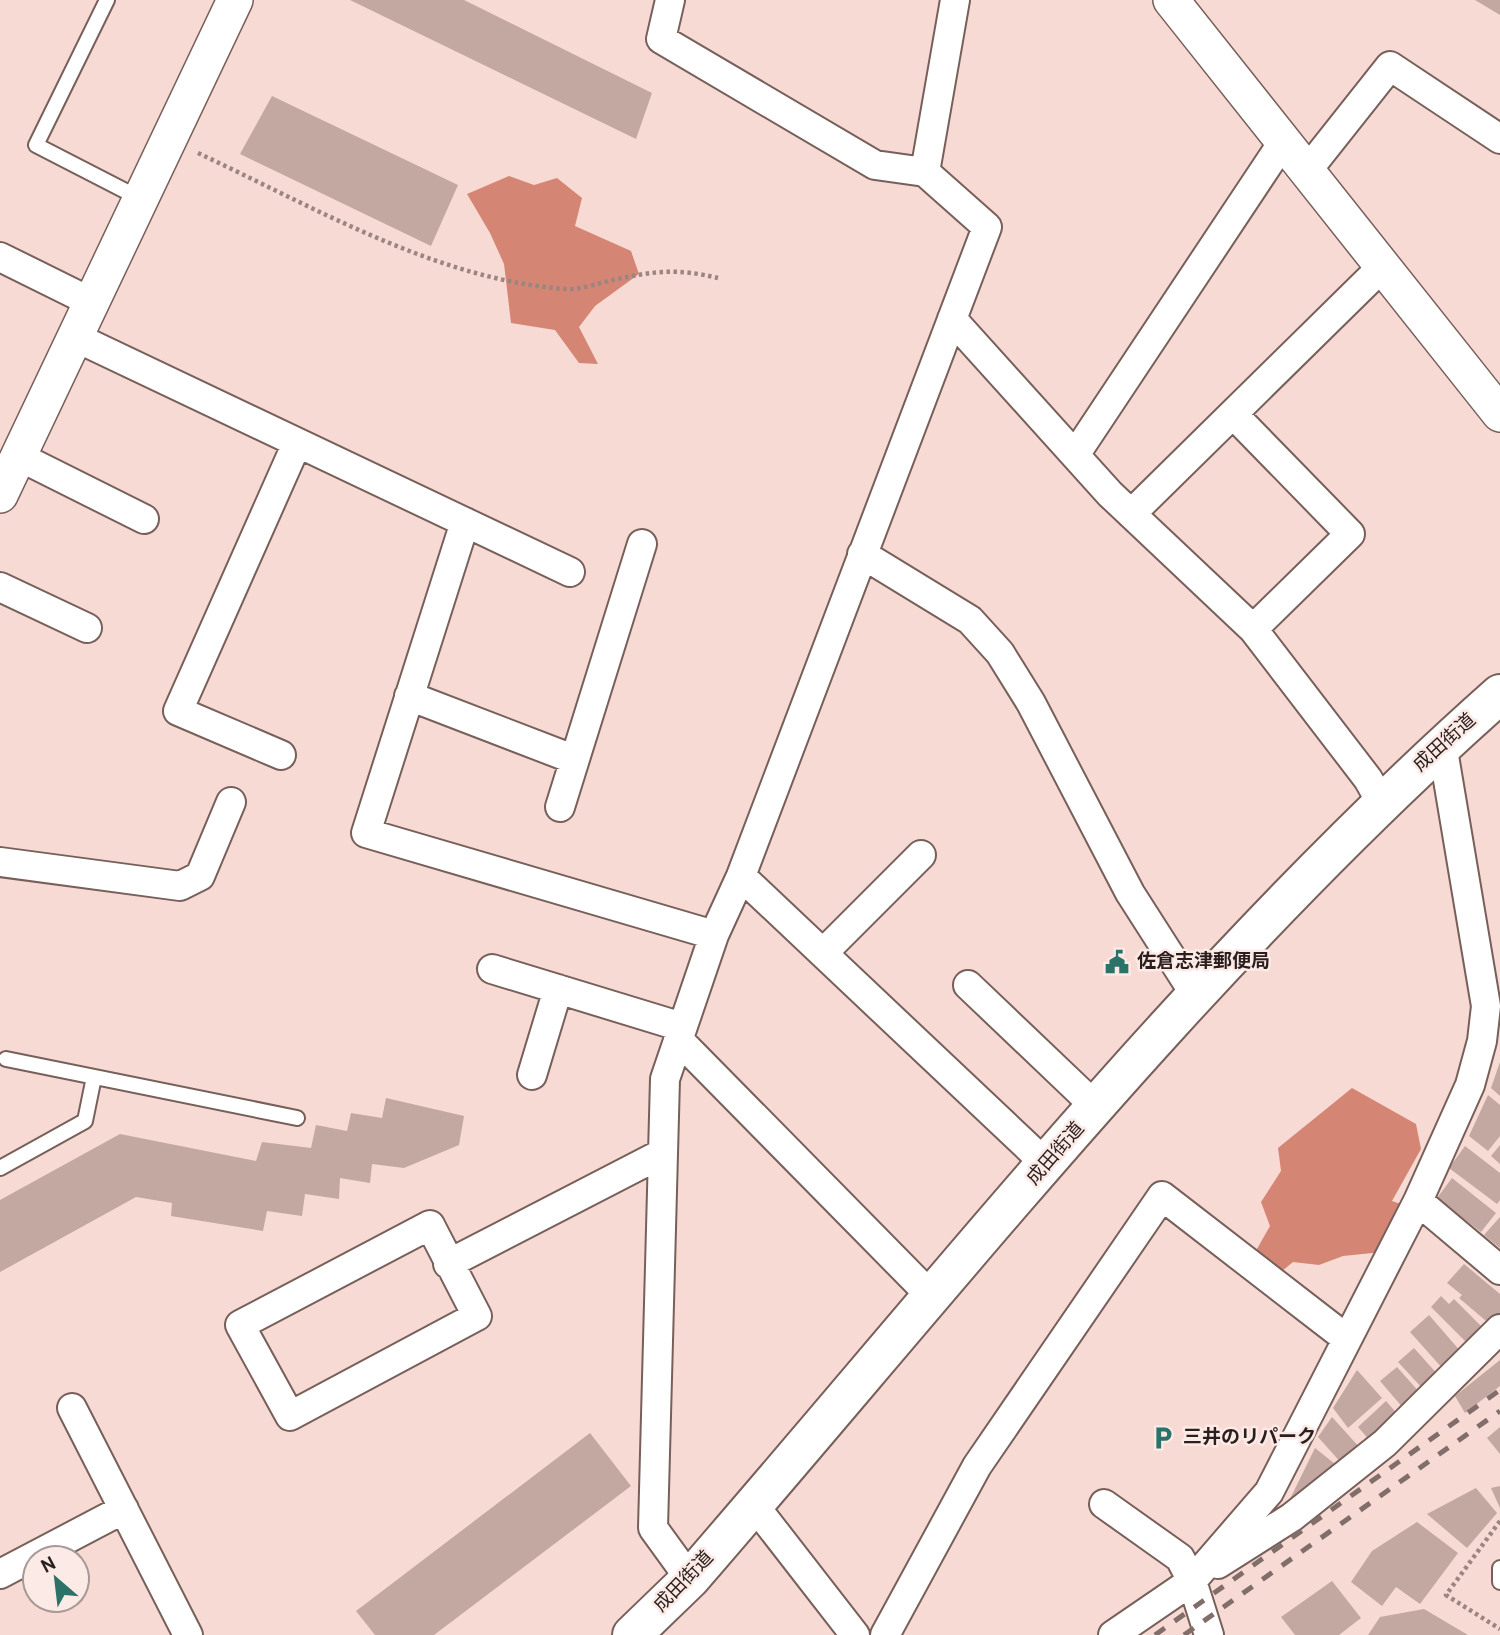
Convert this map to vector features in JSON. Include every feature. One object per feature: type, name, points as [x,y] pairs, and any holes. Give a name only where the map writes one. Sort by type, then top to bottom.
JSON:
[{"type":"highway","name":"成田街道","points":[[632,1635],[690,1578],[754,1505],[1194,993],[1381,802],[1442,744],[1496,704]]},
{"type":"street","points":[[0,495],[235,0]]},
{"type":"street","points":[[670,0],[662,39],[875,165],[925,172],[987,228],[741,876],[714,935],[665,1079],[653,1528],[690,1578]]},
{"type":"street","points":[[925,172],[954,0]]},
{"type":"street","points":[[1171,0],[1381,268],[1500,414]]},
{"type":"street","points":[[1306,172],[1390,66],[1500,139]]},
{"type":"street","points":[[1075,455],[1283,142]]},
{"type":"street","points":[[0,257],[91,302]]},
{"type":"street","points":[[1131,514],[1381,268]]},
{"type":"street","points":[[952,318],[1131,514],[1253,629],[1368,779],[1381,802]]},
{"type":"street","points":[[75,337],[570,572]]},
{"type":"street","points":[[1233,414],[1350,534],[1253,629]]},
{"type":"street","points":[[281,755],[178,711],[297,443]]},
{"type":"street","points":[[18,456],[144,519]]},
{"type":"street","points":[[465,522],[366,833],[714,935]]},
{"type":"street","points":[[560,807],[642,544]]},
{"type":"street","points":[[862,554],[970,620],[1000,653],[1031,703],[1130,893],[1194,993]]},
{"type":"street","points":[[0,587],[87,628]]},
{"type":"street","points":[[409,696],[573,759]]},
{"type":"street","points":[[1192,1581],[1269,1492],[1418,1201],[1470,1085],[1482,1041],[1486,1006],[1442,744]]},
{"type":"street","points":[[0,862],[180,886],[200,876],[231,802]]},
{"type":"street","points":[[823,953],[921,855]]},
{"type":"street","points":[[741,876],[1047,1165]]},
{"type":"street","points":[[492,969],[558,989],[680,1033],[932,1297]]},
{"type":"street","points":[[968,985],[1096,1107]]},
{"type":"street","points":[[532,1075],[558,989]]},
{"type":"street","points":[[448,1264],[663,1153]]},
{"type":"street","points":[[885,1635],[977,1466],[1162,1196],[1347,1339]]},
{"type":"street","points":[[1418,1201],[1500,1270]]},
{"type":"street","points":[[430,1225],[448,1264],[477,1316],[290,1416],[240,1325],[430,1225]]},
{"type":"street","points":[[1113,1635],[1292,1517],[1385,1443],[1500,1329]]},
{"type":"street","points":[[72,1408],[188,1635]]},
{"type":"street","points":[[1104,1504],[1180,1558],[1192,1581],[1209,1635]]},
{"type":"street","points":[[754,1505],[855,1635]]},
{"type":"street","points":[[0,1573],[124,1509]]},
{"type":"lane","points":[[107,0],[37,145],[141,199]]},
{"type":"lane","points":[[6,1059],[297,1118]]},
{"type":"lane","points":[[0,1167],[85,1121],[94,1077]]},
{"type":"lane","points":[[1500,1568],[1500,1582]]},
{"type":"path","points":[[168,140],[438,264],[502,282],[570,290],[639,274],[683,269],[718,278]]},
{"type":"path","points":[[1500,1521],[1446,1595],[1500,1629]]},
{"type":"shaded area","points":[[509,176],[534,185],[557,178],[582,198],[575,226],[631,251],[639,274],[595,306],[579,327],[598,364],[579,363],[555,330],[511,323],[504,264],[490,233],[467,194]]},
{"type":"shaded area","points":[[1352,1088],[1416,1124],[1421,1149],[1392,1201],[1407,1206],[1392,1251],[1343,1256],[1319,1265],[1293,1262],[1276,1276],[1249,1263],[1270,1226],[1261,1202],[1281,1171],[1278,1148]]},
{"type":"building","points":[[350,0],[464,0],[652,93],[636,139]]},
{"type":"building","points":[[1475,0],[1500,0],[1500,15]]},
{"type":"building","points":[[272,96],[458,185],[431,246],[240,154]]},
{"type":"building","points":[[1500,1062],[1500,1096],[1491,1088]]},
{"type":"building","points":[[1488,1095],[1500,1105],[1500,1136],[1488,1151],[1469,1136]]},
{"type":"building","points":[[386,1098],[464,1116],[459,1145],[404,1168],[372,1164],[370,1183],[340,1178],[339,1199],[305,1194],[302,1216],[267,1211],[263,1231],[171,1216],[172,1203],[136,1197],[0,1272],[0,1200],[120,1134],[256,1161],[262,1142],[311,1148],[316,1125],[347,1131],[351,1113],[382,1118]]},
{"type":"building","points":[[1500,1145],[1500,1164],[1491,1156]]},
{"type":"building","points":[[1465,1146],[1500,1173],[1500,1200],[1497,1204],[1449,1168]]},
{"type":"building","points":[[1452,1178],[1496,1213],[1481,1232],[1437,1198]]},
{"type":"building","points":[[1500,1217],[1500,1248],[1484,1235]]},
{"type":"building","points":[[1464,1264],[1500,1294],[1500,1317],[1492,1326],[1459,1298],[1462,1295],[1447,1283]]},
{"type":"building","points":[[1441,1296],[1449,1304],[1454,1299],[1485,1330],[1470,1346],[1431,1307]]},
{"type":"building","points":[[1429,1315],[1462,1353],[1443,1369],[1410,1332]]},
{"type":"building","points":[[1414,1348],[1439,1376],[1424,1390],[1398,1362]]},
{"type":"building","points":[[1500,1360],[1500,1386],[1465,1413],[1455,1396]]},
{"type":"building","points":[[1397,1367],[1421,1394],[1404,1409],[1380,1381]]},
{"type":"building","points":[[1357,1370],[1382,1398],[1348,1428],[1333,1408]]},
{"type":"building","points":[[1386,1401],[1399,1416],[1371,1442],[1358,1427]]},
{"type":"building","points":[[1332,1417],[1361,1449],[1343,1465],[1318,1437]]},
{"type":"building","points":[[1500,1427],[1500,1454],[1487,1438]]},
{"type":"building","points":[[590,1433],[631,1486],[434,1635],[375,1635],[356,1611]]},
{"type":"building","points":[[1315,1448],[1340,1468],[1292,1504],[1289,1501]]},
{"type":"building","points":[[1500,1486],[1500,1508],[1491,1488]]},
{"type":"building","points":[[1476,1488],[1497,1513],[1467,1548],[1427,1514]]},
{"type":"building","points":[[1417,1522],[1458,1553],[1420,1604],[1396,1587],[1382,1606],[1351,1582],[1372,1551]]},
{"type":"building","points":[[1332,1581],[1361,1618],[1339,1635],[1295,1635],[1281,1617]]},
{"type":"building","points":[[1424,1609],[1468,1635],[1368,1635],[1380,1617]]},
{"type":"railway","points":[[1155,1635],[1500,1390]]},
{"type":"railway","points":[[1184,1635],[1500,1411]]},
{"type":"place","name":"佐倉志津郵便局","points":[[1117,962]]},
{"type":"place","name":"三井のリパーク","points":[[1163,1438]]}]
